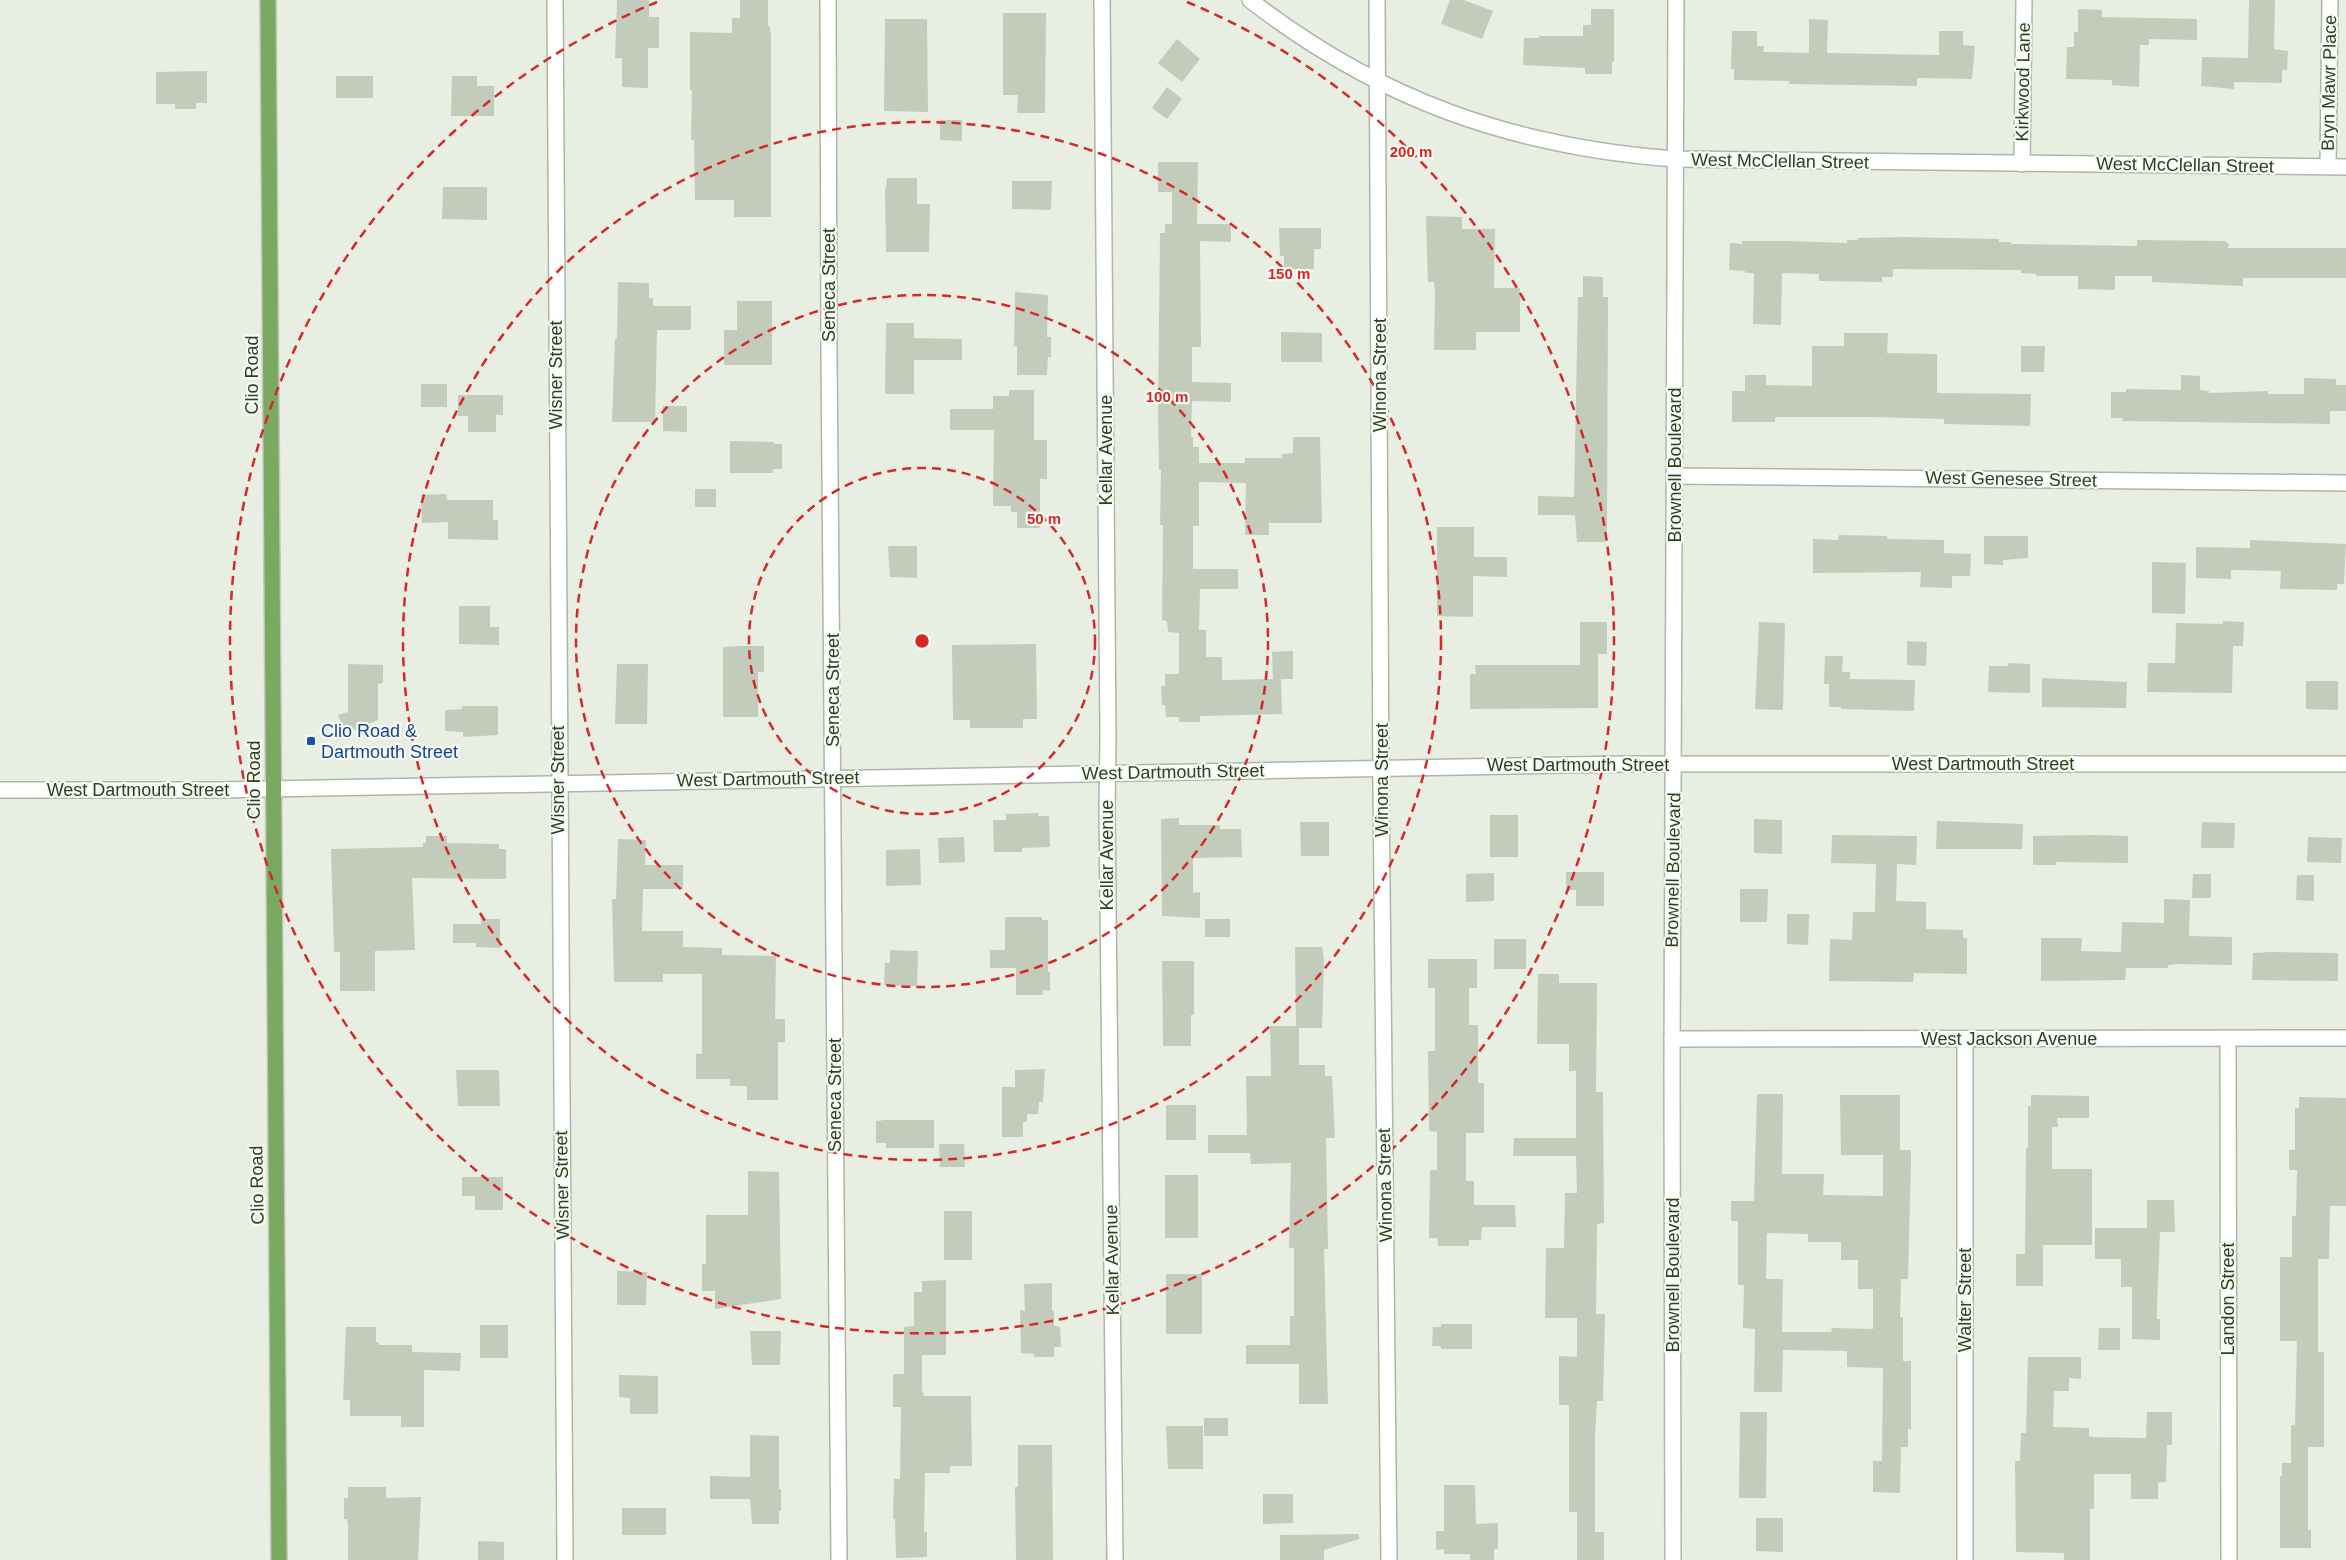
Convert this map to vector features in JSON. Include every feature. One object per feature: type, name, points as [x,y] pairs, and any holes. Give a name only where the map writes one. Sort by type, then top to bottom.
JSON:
[{"type":"main road","name":"Clio Road","points":[[268,0],[279,1560]]},
{"type":"street","name":"Wisner Street","points":[[554,0],[558,784],[565,1560]]},
{"type":"street","name":"Seneca Street","points":[[828,0],[839,1560]]},
{"type":"street","name":"Kellar Avenue","points":[[1102,0],[1115,1560]]},
{"type":"street","name":"West McClellan Street","points":[[1250,0],[1312,44],[1378,82],[1454,115],[1521,136],[1575,148],[1675,159],[2346,167]]},
{"type":"street","name":"Winona Street","points":[[1377,0],[1389,1560]]},
{"type":"street","name":"Brownell Boulevard","points":[[1674,1560],[1672,1039],[1676,0]]},
{"type":"street","name":"Kirkwood Lane","points":[[2022,164],[2024,0]]},
{"type":"street","name":"Bryn Mawr Place","points":[[2328,166],[2330,0]]},
{"type":"street","name":"West Genesee Street","points":[[1675,476],[2346,483]]},
{"type":"street","name":"West Dartmouth Street","points":[[0,790],[273,789],[1382,767],[1674,764],[2346,764]]},
{"type":"street","name":"West Jackson Avenue","points":[[1672,1039],[2346,1038]]},
{"type":"street","name":"Walter Street","points":[[1965,1039],[1965,1560]]},
{"type":"street","name":"Landon Street","points":[[2228,1039],[2229,1560]]},
{"type":"building","points":[[617,0],[649,0],[649,17],[659,17],[659,48],[648,48],[648,88],[622,87],[622,58],[615,58]]},
{"type":"building","points":[[740,0],[768,0],[768,26],[770,26],[771,33],[771,217],[734,217],[734,200],[695,200],[694,140],[691,140],[690,32],[732,33],[732,18],[740,18]]},
{"type":"building","points":[[1450,0],[1464,0],[1493,11],[1482,39],[1441,24]]},
{"type":"building","points":[[2249,0],[2275,0],[2274,49],[2288,51],[2287,70],[2282,70],[2282,83],[2234,82],[2234,89],[2201,86],[2202,57],[2248,58]]},
{"type":"building","points":[[1591,9],[1614,9],[1614,62],[1612,62],[1612,74],[1585,74],[1585,68],[1523,65],[1524,38],[1583,36],[1583,25],[1591,25]]},
{"type":"building","points":[[2078,9],[2102,10],[2102,17],[2197,19],[2197,40],[2149,39],[2149,45],[2140,45],[2139,87],[2112,85],[2112,80],[2066,79],[2067,47],[2074,47],[2074,32],[2078,32]]},
{"type":"building","points":[[1003,13],[1046,13],[1045,113],[1017,113],[1018,95],[1003,95]]},
{"type":"building","points":[[885,19],[927,19],[928,112],[884,111]]},
{"type":"building","points":[[1809,19],[1828,20],[1827,53],[1939,55],[1939,31],[1963,31],[1963,45],[1975,46],[1972,79],[1917,78],[1917,86],[1789,84],[1789,81],[1734,80],[1734,69],[1731,69],[1732,31],[1757,31],[1757,46],[1764,46],[1763,52],[1809,53]]},
{"type":"building","points":[[1177,39],[1200,59],[1182,82],[1158,63]]},
{"type":"building","points":[[207,71],[207,103],[196,103],[196,109],[175,109],[175,104],[156,104],[156,72]]},
{"type":"building","points":[[336,76],[373,76],[373,98],[336,98]]},
{"type":"building","points":[[452,76],[477,76],[477,86],[494,86],[494,116],[451,116]]},
{"type":"building","points":[[1167,87],[1182,99],[1167,119],[1152,108]]},
{"type":"building","points":[[940,120],[962,120],[962,141],[940,140]]},
{"type":"building","points":[[1158,162],[1198,162],[1197,224],[1231,224],[1231,242],[1200,241],[1201,347],[1192,347],[1192,382],[1231,383],[1231,402],[1192,401],[1191,437],[1193,437],[1193,447],[1199,447],[1199,463],[1245,463],[1245,458],[1282,458],[1282,454],[1293,453],[1293,437],[1320,437],[1322,523],[1269,523],[1269,535],[1245,535],[1246,483],[1199,482],[1199,526],[1193,526],[1193,569],[1238,569],[1238,589],[1200,589],[1199,630],[1206,630],[1206,657],[1222,657],[1222,680],[1273,679],[1272,652],[1293,651],[1293,679],[1281,679],[1282,714],[1200,716],[1200,722],[1179,722],[1179,717],[1166,717],[1165,705],[1162,705],[1161,686],[1165,686],[1165,674],[1179,674],[1179,633],[1168,632],[1167,621],[1162,620],[1163,525],[1160,525],[1161,470],[1159,470],[1158,416],[1160,233],[1165,233],[1165,224],[1172,224],[1172,192],[1158,192]]},
{"type":"building","points":[[887,178],[917,178],[917,204],[930,204],[929,252],[886,252],[885,188]]},
{"type":"building","points":[[1012,181],[1052,181],[1051,210],[1012,209]]},
{"type":"building","points":[[443,187],[487,187],[487,220],[442,219]]},
{"type":"building","points":[[1426,216],[1462,217],[1462,229],[1495,229],[1494,288],[1520,288],[1520,332],[1476,332],[1476,350],[1434,350],[1435,292],[1434,282],[1428,282]]},
{"type":"building","points":[[1279,228],[1321,228],[1321,249],[1314,249],[1314,269],[1284,269],[1284,256],[1280,256]]},
{"type":"building","points":[[1858,238],[1999,239],[1999,242],[2011,242],[2011,244],[2137,246],[2137,240],[2226,241],[2226,243],[2229,243],[2228,248],[2346,248],[2346,278],[2243,278],[2243,286],[2152,282],[2152,276],[2115,276],[2115,290],[2078,289],[2078,276],[2036,276],[2036,274],[2021,273],[2021,270],[1893,269],[1893,277],[1882,277],[1882,282],[1819,281],[1819,274],[1782,273],[1781,325],[1753,324],[1754,273],[1729,270],[1730,243],[1742,244],[1742,241],[1787,241],[1847,243],[1847,240],[1858,240]]},
{"type":"building","points":[[1583,276],[1603,277],[1603,297],[1608,297],[1607,531],[1605,542],[1577,542],[1575,515],[1538,515],[1538,496],[1574,497],[1578,297],[1583,297]]},
{"type":"building","points":[[618,282],[649,283],[649,298],[653,298],[653,306],[691,306],[691,330],[657,330],[655,422],[612,422]]},
{"type":"building","points":[[1015,292],[1048,295],[1047,337],[1051,337],[1051,357],[1048,357],[1047,375],[1017,375],[1017,346],[1014,346]]},
{"type":"building","points":[[737,301],[772,301],[772,365],[724,365],[724,330],[737,330]]},
{"type":"building","points":[[886,323],[914,323],[914,338],[962,339],[962,360],[914,360],[914,394],[885,394]]},
{"type":"building","points":[[1281,332],[1322,333],[1322,362],[1281,362]]},
{"type":"building","points":[[1844,333],[1888,333],[1887,353],[1937,354],[1937,393],[2031,394],[2030,426],[1944,424],[1944,419],[1872,417],[1775,417],[1775,422],[1732,422],[1732,391],[1745,391],[1745,375],[1766,375],[1766,385],[1812,386],[1812,346],[1844,346]]},
{"type":"building","points":[[2021,346],[2045,346],[2044,372],[2021,372]]},
{"type":"building","points":[[2181,375],[2200,376],[2200,390],[2209,391],[2209,393],[2268,391],[2268,394],[2304,394],[2304,378],[2336,379],[2336,385],[2346,385],[2346,411],[2330,411],[2330,424],[2122,421],[2123,418],[2111,418],[2111,392],[2126,392],[2126,389],[2181,390]]},
{"type":"building","points":[[421,384],[447,384],[447,407],[421,407]]},
{"type":"building","points":[[1009,390],[1034,390],[1034,440],[1047,440],[1047,479],[1040,479],[1040,528],[1017,528],[1017,512],[1011,512],[1011,506],[993,506],[994,430],[950,430],[950,409],[993,409],[993,396],[1009,396]]},
{"type":"building","points":[[458,395],[503,395],[503,415],[496,415],[496,432],[468,432],[468,416],[458,416]]},
{"type":"building","points":[[663,406],[687,406],[687,432],[663,431]]},
{"type":"building","points":[[730,441],[774,442],[774,444],[782,444],[782,469],[773,469],[773,473],[730,473]]},
{"type":"building","points":[[695,489],[716,489],[716,507],[695,507]]},
{"type":"building","points":[[446,494],[447,500],[493,500],[493,520],[498,520],[498,540],[448,539],[448,522],[422,523],[421,495]]},
{"type":"building","points":[[1437,527],[1474,527],[1474,557],[1507,557],[1507,577],[1473,576],[1473,617],[1437,616]]},
{"type":"building","points":[[1839,535],[1887,536],[1887,539],[1944,540],[1944,553],[1971,554],[1970,576],[1952,576],[1952,588],[1920,587],[1921,572],[1813,573],[1813,539],[1838,540]]},
{"type":"building","points":[[1984,536],[2028,536],[2028,558],[2003,560],[2003,565],[1984,564]]},
{"type":"building","points":[[2250,540],[2346,544],[2344,584],[2337,584],[2337,590],[2280,589],[2281,571],[2231,570],[2231,579],[2196,578],[2196,547],[2250,548]]},
{"type":"building","points":[[888,546],[917,546],[917,578],[890,577]]},
{"type":"building","points":[[2152,562],[2186,563],[2185,614],[2152,613]]},
{"type":"building","points":[[459,606],[490,606],[490,627],[499,627],[499,645],[459,644]]},
{"type":"building","points":[[2223,621],[2244,622],[2243,646],[2233,646],[2232,693],[2147,692],[2148,663],[2175,663],[2176,623],[2223,624]]},
{"type":"building","points":[[1580,622],[1607,622],[1607,654],[1598,654],[1598,708],[1470,709],[1470,674],[1476,674],[1475,665],[1580,665]]},
{"type":"building","points":[[1759,622],[1785,623],[1783,710],[1755,709]]},
{"type":"building","points":[[1907,641],[1927,642],[1926,666],[1907,665]]},
{"type":"building","points":[[1036,644],[1037,719],[1023,719],[1023,728],[970,728],[970,720],[953,720],[952,645]]},
{"type":"building","points":[[764,646],[764,672],[758,672],[758,717],[723,717],[723,647]]},
{"type":"building","points":[[1825,656],[1843,656],[1842,672],[1850,672],[1850,679],[1915,680],[1914,711],[1829,707],[1829,684],[1824,684]]},
{"type":"building","points":[[2008,663],[2030,664],[2030,693],[1988,692],[1989,666],[2008,666]]},
{"type":"building","points":[[348,664],[383,665],[383,683],[378,684],[378,720],[346,733],[338,715],[348,712]]},
{"type":"building","points":[[617,664],[648,664],[647,724],[615,724]]},
{"type":"building","points":[[2042,678],[2127,682],[2126,708],[2042,707]]},
{"type":"building","points":[[2306,681],[2338,681],[2338,710],[2306,709]]},
{"type":"building","points":[[462,706],[498,706],[498,735],[463,737],[463,732],[445,731],[445,710],[462,709]]},
{"type":"building","points":[[1038,813],[1038,816],[1049,816],[1050,847],[1022,848],[1022,852],[994,852],[993,820],[1006,820],[1006,814]]},
{"type":"building","points":[[1490,815],[1518,815],[1518,857],[1490,857]]},
{"type":"building","points":[[1179,818],[1179,825],[1220,825],[1220,829],[1241,829],[1242,857],[1193,858],[1193,893],[1200,892],[1200,918],[1162,916],[1161,819]]},
{"type":"building","points":[[1754,819],[1782,820],[1782,854],[1754,853]]},
{"type":"building","points":[[1937,821],[2023,824],[2022,849],[1936,849]]},
{"type":"building","points":[[1300,822],[1329,822],[1329,856],[1301,856]]},
{"type":"building","points":[[2202,822],[2235,823],[2234,848],[2201,848]]},
{"type":"building","points":[[1832,835],[1917,836],[1916,865],[1897,864],[1896,901],[1926,902],[1926,929],[1963,930],[1963,938],[1967,938],[1967,974],[1914,973],[1913,982],[1829,981],[1830,939],[1852,940],[1853,912],[1875,912],[1876,864],[1831,863]]},
{"type":"building","points":[[426,836],[447,836],[447,843],[499,844],[499,849],[506,849],[506,879],[412,878],[415,950],[375,951],[375,991],[340,991],[340,952],[334,952],[331,849],[423,847],[423,843],[426,843]]},
{"type":"building","points":[[2033,836],[2128,836],[2128,863],[2056,862],[2056,865],[2033,865]]},
{"type":"building","points":[[964,837],[965,862],[939,863],[938,838]]},
{"type":"building","points":[[2308,837],[2342,838],[2341,863],[2307,862]]},
{"type":"building","points":[[618,839],[646,840],[645,865],[683,865],[683,889],[643,889],[642,931],[683,931],[683,947],[722,948],[722,955],[776,956],[775,1019],[785,1019],[785,1042],[778,1042],[778,1100],[747,1100],[747,1086],[730,1086],[730,1079],[696,1079],[696,1054],[702,1054],[702,974],[663,974],[663,982],[614,982],[612,899],[616,899]]},
{"type":"building","points":[[920,849],[921,885],[886,886],[886,850]]},
{"type":"building","points":[[1566,872],[1604,872],[1604,906],[1576,906],[1576,890],[1566,890]]},
{"type":"building","points":[[1494,873],[1494,901],[1466,902],[1466,874]]},
{"type":"building","points":[[2193,874],[2211,874],[2211,898],[2192,898]]},
{"type":"building","points":[[2297,875],[2314,875],[2314,901],[2296,900]]},
{"type":"building","points":[[1740,889],[1768,889],[1767,922],[1740,922]]},
{"type":"building","points":[[2164,899],[2190,900],[2189,936],[2232,937],[2232,965],[2178,964],[2168,965],[2168,968],[2126,968],[2125,980],[2041,981],[2041,938],[2082,938],[2081,951],[2121,952],[2122,922],[2164,923]]},
{"type":"building","points":[[1787,914],[1809,914],[1808,945],[1787,944]]},
{"type":"building","points":[[1005,917],[1042,917],[1042,920],[1048,920],[1050,991],[1043,990],[1043,995],[1016,995],[1016,968],[990,968],[990,950],[1005,950]]},
{"type":"building","points":[[481,919],[500,919],[500,948],[476,947],[476,943],[453,943],[453,924],[481,924]]},
{"type":"building","points":[[1205,919],[1230,919],[1230,937],[1205,937]]},
{"type":"building","points":[[1494,939],[1526,939],[1526,969],[1494,969]]},
{"type":"building","points":[[1295,947],[1322,947],[1324,959],[1322,1028],[1299,1028],[1299,1065],[1325,1065],[1325,1076],[1332,1076],[1335,1138],[1326,1138],[1328,1249],[1324,1249],[1328,1404],[1299,1404],[1299,1364],[1246,1364],[1246,1345],[1290,1345],[1290,1316],[1294,1316],[1294,1248],[1289,1248],[1291,1163],[1251,1164],[1250,1153],[1208,1153],[1208,1135],[1247,1135],[1246,1076],[1271,1076],[1270,1026],[1296,1026]]},
{"type":"building","points":[[890,950],[918,951],[917,986],[884,985],[885,963],[890,963]]},
{"type":"building","points":[[2253,953],[2338,953],[2338,981],[2252,980]]},
{"type":"building","points":[[1428,959],[1477,959],[1477,988],[1469,988],[1469,1025],[1478,1025],[1478,1083],[1484,1083],[1484,1133],[1466,1133],[1466,1181],[1474,1181],[1474,1205],[1515,1205],[1516,1227],[1482,1227],[1481,1240],[1469,1240],[1469,1246],[1438,1246],[1437,1238],[1429,1238],[1430,1170],[1437,1170],[1437,1132],[1429,1131],[1428,1051],[1435,1051],[1435,988],[1428,988]]},
{"type":"building","points":[[1162,961],[1194,961],[1194,1015],[1191,1015],[1191,1046],[1163,1046]]},
{"type":"building","points":[[1538,974],[1559,974],[1559,983],[1597,983],[1596,1092],[1603,1092],[1604,1223],[1597,1224],[1596,1314],[1605,1314],[1603,1401],[1597,1401],[1595,1436],[1595,1532],[1604,1532],[1604,1560],[1577,1560],[1577,1512],[1569,1512],[1569,1405],[1559,1405],[1559,1356],[1577,1357],[1577,1318],[1545,1318],[1546,1248],[1564,1248],[1565,1193],[1577,1193],[1576,1156],[1513,1156],[1514,1138],[1576,1138],[1576,1071],[1569,1071],[1569,1044],[1537,1044]]},
{"type":"building","points":[[1045,1069],[1043,1102],[1039,1102],[1038,1114],[1027,1114],[1027,1122],[1023,1122],[1023,1137],[1002,1137],[1002,1087],[1015,1087],[1015,1070]]},
{"type":"building","points":[[456,1070],[499,1070],[500,1106],[458,1106]]},
{"type":"building","points":[[1757,1094],[1783,1094],[1782,1174],[1824,1174],[1823,1195],[1883,1196],[1883,1155],[1841,1155],[1840,1095],[1900,1095],[1900,1150],[1911,1150],[1908,1279],[1901,1279],[1900,1317],[1903,1317],[1903,1361],[1911,1361],[1911,1429],[1908,1429],[1908,1447],[1901,1447],[1900,1493],[1873,1492],[1873,1461],[1882,1461],[1883,1368],[1847,1367],[1847,1351],[1783,1350],[1782,1392],[1754,1392],[1755,1329],[1743,1328],[1744,1285],[1738,1285],[1738,1221],[1731,1221],[1731,1201],[1754,1201]],"holes":[[[1767,1233],[1808,1234],[1808,1242],[1841,1242],[1841,1260],[1858,1260],[1858,1289],[1873,1289],[1873,1329],[1832,1328],[1831,1332],[1782,1332],[1783,1279],[1766,1279]]]},
{"type":"building","points":[[2031,1095],[2089,1096],[2089,1118],[2057,1118],[2058,1127],[2052,1127],[2052,1169],[2092,1169],[2092,1245],[2043,1245],[2043,1286],[2016,1286],[2016,1254],[2025,1254],[2026,1148],[2028,1148],[2028,1106],[2031,1106]]},
{"type":"building","points":[[2299,1097],[2346,1098],[2346,1206],[2330,1206],[2329,1259],[2318,1259],[2318,1352],[2324,1352],[2324,1447],[2308,1447],[2308,1530],[2311,1530],[2311,1548],[2280,1548],[2280,1476],[2282,1476],[2282,1463],[2291,1463],[2291,1425],[2295,1425],[2297,1341],[2280,1341],[2280,1257],[2292,1257],[2292,1216],[2296,1216],[2297,1170],[2289,1170],[2289,1150],[2295,1150],[2295,1108],[2299,1108]]},
{"type":"building","points":[[1166,1105],[1196,1105],[1196,1140],[1166,1140]]},
{"type":"building","points":[[934,1120],[934,1148],[886,1148],[886,1143],[876,1143],[876,1121]]},
{"type":"building","points":[[939,1144],[964,1144],[965,1167],[940,1167]]},
{"type":"building","points":[[748,1171],[779,1172],[781,1299],[715,1309],[715,1291],[702,1291],[702,1264],[706,1264],[706,1215],[748,1215]]},
{"type":"building","points":[[1165,1175],[1198,1175],[1198,1238],[1165,1238]]},
{"type":"building","points":[[462,1177],[503,1177],[503,1210],[475,1210],[475,1196],[462,1196]]},
{"type":"building","points":[[2147,1200],[2174,1200],[2175,1232],[2160,1232],[2157,1319],[2160,1319],[2160,1340],[2132,1339],[2132,1287],[2121,1287],[2121,1259],[2095,1259],[2095,1228],[2147,1228]]},
{"type":"building","points":[[944,1211],[972,1211],[972,1260],[944,1260]]},
{"type":"building","points":[[617,1271],[647,1272],[646,1305],[617,1305]]},
{"type":"building","points":[[1166,1274],[1202,1274],[1202,1334],[1166,1334]]},
{"type":"building","points":[[946,1280],[946,1355],[922,1355],[922,1390],[924,1396],[971,1396],[972,1466],[950,1466],[950,1473],[925,1473],[924,1532],[927,1532],[927,1557],[896,1558],[895,1519],[893,1519],[894,1479],[900,1479],[901,1407],[893,1407],[893,1374],[904,1374],[904,1327],[914,1326],[914,1292],[922,1292],[922,1281]]},
{"type":"building","points":[[1052,1283],[1054,1326],[1060,1327],[1061,1347],[1054,1347],[1054,1357],[1034,1357],[1034,1354],[1021,1353],[1020,1310],[1025,1311],[1024,1284]]},
{"type":"building","points":[[1441,1324],[1472,1324],[1472,1349],[1441,1349],[1441,1346],[1432,1346],[1433,1327],[1441,1327]]},
{"type":"building","points":[[480,1325],[508,1325],[508,1358],[480,1358]]},
{"type":"building","points":[[346,1327],[376,1327],[376,1342],[379,1342],[379,1345],[412,1345],[412,1352],[461,1353],[460,1371],[424,1370],[424,1427],[401,1427],[401,1416],[350,1416],[350,1400],[343,1400]]},
{"type":"building","points":[[2099,1328],[2120,1328],[2120,1350],[2098,1350]]},
{"type":"building","points":[[750,1331],[781,1331],[780,1365],[752,1365]]},
{"type":"building","points":[[2028,1357],[2081,1357],[2081,1379],[2069,1378],[2069,1391],[2054,1391],[2053,1427],[2089,1428],[2089,1437],[2146,1438],[2147,1412],[2172,1412],[2172,1445],[2167,1445],[2166,1482],[2158,1483],[2158,1499],[2131,1499],[2131,1474],[2094,1474],[2094,1509],[2090,1509],[2090,1560],[2064,1560],[2064,1553],[2016,1552],[2015,1461],[2020,1461],[2021,1433],[2026,1433]]},
{"type":"building","points":[[619,1375],[658,1376],[658,1414],[630,1414],[630,1398],[619,1397]]},
{"type":"building","points":[[1740,1412],[1767,1412],[1766,1498],[1739,1498]]},
{"type":"building","points":[[1204,1418],[1228,1418],[1228,1436],[1204,1436]]},
{"type":"building","points":[[1166,1426],[1203,1426],[1203,1469],[1168,1469]]},
{"type":"building","points":[[750,1435],[779,1436],[781,1511],[779,1511],[779,1524],[752,1524],[750,1499],[710,1499],[710,1476],[750,1477]]},
{"type":"building","points":[[1018,1445],[1052,1445],[1053,1560],[1016,1560],[1015,1487],[1018,1487]]},
{"type":"building","points":[[1444,1485],[1475,1485],[1476,1524],[1498,1523],[1498,1549],[1494,1549],[1494,1560],[1470,1560],[1470,1554],[1444,1554],[1444,1549],[1436,1550],[1436,1531],[1444,1531]]},
{"type":"building","points":[[348,1487],[386,1487],[386,1498],[421,1497],[418,1560],[348,1560],[348,1524],[347,1519],[344,1519],[344,1498],[348,1498]]},
{"type":"building","points":[[1263,1494],[1293,1494],[1293,1523],[1263,1524]]},
{"type":"building","points":[[622,1508],[666,1508],[666,1535],[622,1535]]},
{"type":"building","points":[[1756,1518],[1783,1518],[1783,1552],[1756,1551]]},
{"type":"building","points":[[1359,1534],[1359,1539],[1324,1550],[1324,1560],[1280,1560],[1280,1535]]},
{"type":"building","points":[[478,1541],[504,1542],[504,1560],[478,1560]]},
{"type":"place","name":"Clio Road & Dartmouth Street","points":[[311,741]]}]
